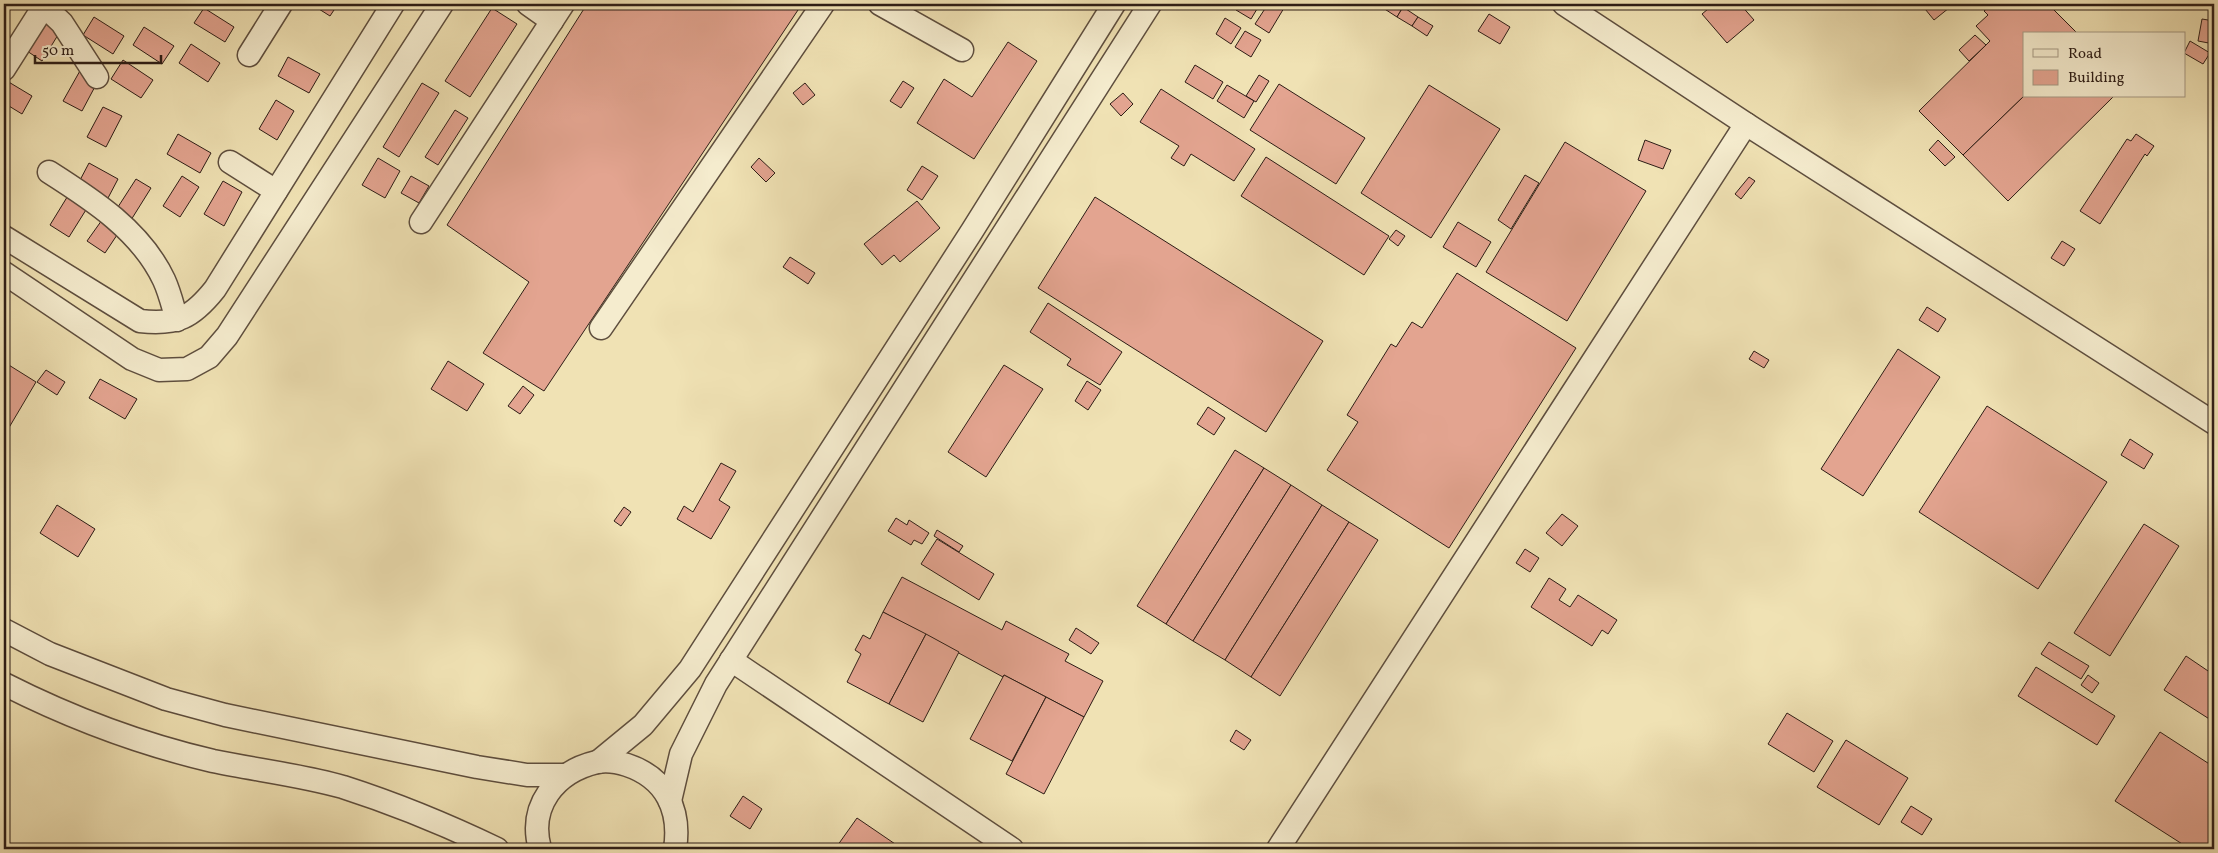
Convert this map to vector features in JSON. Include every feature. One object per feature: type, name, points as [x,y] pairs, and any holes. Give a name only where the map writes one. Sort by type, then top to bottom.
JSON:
[{"type":"street","points":[[249,55],[281,4]]},
{"type":"street","points":[[4,237],[140,322],[161,324],[185,318],[201,307],[214,289],[393,4]]},
{"type":"street","points":[[4,273],[132,359],[159,370],[187,369],[209,357],[228,336],[442,4]]},
{"type":"street","points":[[421,222],[558,12],[528,4]]},
{"type":"street","points":[[601,328],[823,4]]},
{"type":"street","points":[[880,4],[962,50]]},
{"type":"street","points":[[4,630],[50,654],[106,676],[166,699],[225,715],[477,768],[527,775],[565,775],[598,762],[643,725],[690,669],[972,231],[1114,4]]},
{"type":"street","points":[[670,801],[681,754],[716,684],[1150,4]]},
{"type":"street","points":[[1564,4],[1746,124],[2214,423]]},
{"type":"street","points":[[4,70],[43,5],[62,23],[96,77]]},
{"type":"street","points":[[1278,849],[1746,124]]},
{"type":"street","points":[[230,162],[276,191]]},
{"type":"street","points":[[49,172],[85,195],[136,238],[152,258],[165,282],[177,320]]},
{"type":"street","points":[[731,660],[1012,849]]},
{"type":"street","points":[[4,684],[89,724],[212,760],[341,787],[401,807],[497,849]]},
{"type":"street","points":[[598,762],[617,762],[640,770],[661,787],[670,801],[677,824],[676,849]]},
{"type":"street","points":[[540,849],[536,834],[541,806],[548,792],[565,775]]},
{"type":"building","points":[[311,4],[338,4],[330,16]]},
{"type":"building","points":[[587,4],[802,4],[544,391],[483,353],[529,282],[447,225]]},
{"type":"building","points":[[1239,4],[1260,4],[1251,19],[1236,10]]},
{"type":"building","points":[[1268,4],[1278,4],[1284,8],[1269,33],[1255,24]]},
{"type":"building","points":[[1381,4],[1397,4],[1403,7],[1397,17],[1380,6]]},
{"type":"building","points":[[1714,4],[1740,4],[1754,20],[1727,43],[1702,14]]},
{"type":"building","points":[[1921,4],[1954,4],[1934,20]]},
{"type":"building","points":[[1992,4],[2048,4],[2076,32],[2023,32],[2023,97],[1963,155],[1919,111],[1990,41],[1976,26],[1988,15],[1984,11]]},
{"type":"building","points":[[1403,7],[1418,17],[1412,26],[1397,17]]},
{"type":"building","points":[[204,8],[234,27],[225,42],[194,23]]},
{"type":"building","points":[[492,8],[517,24],[470,97],[445,81]]},
{"type":"building","points":[[1489,14],[1510,27],[1500,44],[1478,31]]},
{"type":"building","points":[[94,17],[124,36],[113,54],[83,35]]},
{"type":"building","points":[[1418,17],[1433,26],[1427,36],[1412,26]]},
{"type":"building","points":[[1225,18],[1241,28],[1231,44],[1216,34]]},
{"type":"building","points":[[44,19],[61,30],[42,61],[24,49]]},
{"type":"building","points":[[2202,19],[2214,21],[2214,44],[2198,41]]},
{"type":"building","points":[[144,27],[174,46],[162,64],[133,45]]},
{"type":"building","points":[[1245,31],[1261,40],[1251,57],[1235,47]]},
{"type":"building","points":[[1975,35],[1986,45],[1969,61],[1959,50]]},
{"type":"building","points":[[2190,41],[2210,53],[2203,64],[2186,54],[2186,49]]},
{"type":"building","points":[[1008,42],[1037,61],[974,159],[917,123],[944,79],[972,97]]},
{"type":"building","points":[[191,44],[220,63],[208,82],[179,63]]},
{"type":"building","points":[[288,57],[320,74],[309,93],[278,76]]},
{"type":"building","points":[[123,60],[153,80],[141,98],[111,79]]},
{"type":"building","points":[[1195,65],[1223,82],[1213,99],[1185,82]]},
{"type":"building","points":[[81,69],[99,79],[82,111],[63,101]]},
{"type":"building","points":[[1259,75],[1269,81],[1256,102],[1246,96]]},
{"type":"building","points":[[7,81],[32,96],[22,114],[4,103],[4,87]]},
{"type":"building","points":[[903,81],[914,88],[901,108],[890,101]]},
{"type":"building","points":[[422,83],[439,93],[399,157],[383,147]]},
{"type":"building","points":[[805,83],[815,95],[803,105],[793,93]]},
{"type":"building","points":[[1279,84],[1365,138],[1336,184],[1250,130]]},
{"type":"building","points":[[1227,85],[1254,101],[1244,118],[1217,101]]},
{"type":"building","points":[[1429,85],[1500,129],[1431,238],[1361,193]]},
{"type":"building","points":[[1161,89],[1255,149],[1234,181],[1191,154],[1184,166],[1171,158],[1179,146],[1140,122]]},
{"type":"building","points":[[1123,93],[1133,104],[1121,116],[1110,104]]},
{"type":"building","points":[[2023,97],[2112,98],[2008,201],[1963,155]]},
{"type":"building","points":[[276,100],[294,111],[277,140],[259,129]]},
{"type":"building","points":[[103,107],[122,116],[106,147],[87,137]]},
{"type":"building","points":[[455,110],[468,118],[438,165],[425,157]]},
{"type":"building","points":[[178,134],[211,153],[200,173],[167,154]]},
{"type":"building","points":[[2136,134],[2154,146],[2147,156],[2145,154],[2100,224],[2080,211],[2127,139],[2131,141]]},
{"type":"building","points":[[1645,140],[1671,150],[1663,169],[1638,160]]},
{"type":"building","points":[[1938,140],[1955,157],[1945,166],[1929,150]]},
{"type":"building","points":[[1565,142],[1646,191],[1567,321],[1486,272]]},
{"type":"building","points":[[1266,157],[1389,236],[1364,275],[1241,196]]},
{"type":"building","points":[[378,158],[400,171],[385,198],[362,185]]},
{"type":"building","points":[[759,158],[775,173],[766,182],[751,167]]},
{"type":"building","points":[[89,163],[118,179],[108,198],[79,182]]},
{"type":"building","points":[[922,166],[938,176],[922,200],[907,190]]},
{"type":"building","points":[[1525,175],[1539,183],[1511,229],[1498,220]]},
{"type":"building","points":[[182,176],[199,187],[180,217],[163,206]]},
{"type":"building","points":[[411,176],[429,186],[419,203],[401,193]]},
{"type":"building","points":[[1749,177],[1755,181],[1741,199],[1735,194]]},
{"type":"building","points":[[136,179],[151,188],[131,220],[116,210]]},
{"type":"building","points":[[223,181],[242,192],[224,226],[204,214]]},
{"type":"building","points":[[69,194],[89,205],[69,237],[50,225]]},
{"type":"building","points":[[1095,197],[1323,341],[1266,432],[1038,288]]},
{"type":"building","points":[[917,201],[940,228],[900,262],[894,255],[882,265],[864,244]]},
{"type":"building","points":[[102,220],[119,232],[105,253],[87,241]]},
{"type":"building","points":[[1458,222],[1491,242],[1476,267],[1443,247]]},
{"type":"building","points":[[1396,230],[1405,236],[1398,246],[1389,239]]},
{"type":"building","points":[[2062,241],[2075,249],[2064,266],[2051,258]]},
{"type":"building","points":[[790,257],[815,273],[808,284],[783,267]]},
{"type":"building","points":[[1457,273],[1576,348],[1449,548],[1327,470],[1358,422],[1347,415],[1391,344],[1396,347],[1412,322],[1422,328]]},
{"type":"building","points":[[1048,303],[1122,352],[1100,385],[1067,365],[1071,359],[1030,332]]},
{"type":"building","points":[[1927,307],[1946,319],[1938,332],[1919,320]]},
{"type":"building","points":[[1898,349],[1940,377],[1863,496],[1821,469]]},
{"type":"building","points":[[1754,351],[1769,360],[1764,368],[1749,359]]},
{"type":"building","points":[[448,361],[484,384],[467,411],[431,389]]},
{"type":"building","points":[[4,362],[36,382],[4,436]]},
{"type":"building","points":[[1004,365],[1043,389],[986,477],[948,452]]},
{"type":"building","points":[[46,370],[65,382],[57,395],[37,382]]},
{"type":"building","points":[[100,379],[137,399],[125,419],[89,398]]},
{"type":"building","points":[[1087,381],[1101,390],[1088,410],[1075,401]]},
{"type":"building","points":[[523,386],[534,395],[520,414],[508,406]]},
{"type":"building","points":[[1987,406],[2107,482],[2038,589],[1919,512]]},
{"type":"building","points":[[1208,407],[1225,418],[1214,435],[1197,424]]},
{"type":"building","points":[[2130,439],[2153,454],[2144,469],[2121,455]]},
{"type":"building","points":[[1235,450],[1264,468],[1166,624],[1137,606]]},
{"type":"building","points":[[721,463],[736,471],[719,500],[730,507],[711,539],[677,519],[684,506],[693,512]]},
{"type":"building","points":[[1264,468],[1291,485],[1193,641],[1166,624]]},
{"type":"building","points":[[1291,485],[1322,505],[1225,660],[1193,641]]},
{"type":"building","points":[[57,505],[95,529],[78,557],[40,533]]},
{"type":"building","points":[[1322,505],[1349,522],[1251,677],[1225,660]]},
{"type":"building","points":[[624,507],[631,512],[621,526],[614,521]]},
{"type":"building","points":[[1562,514],[1578,526],[1562,546],[1546,533]]},
{"type":"building","points":[[896,518],[907,525],[909,520],[929,533],[922,544],[914,540],[911,545],[888,531]]},
{"type":"building","points":[[1349,522],[1378,540],[1280,696],[1251,677]]},
{"type":"building","points":[[2144,524],[2179,546],[2110,656],[2074,633]]},
{"type":"building","points":[[937,530],[963,546],[959,552],[934,536]]},
{"type":"building","points":[[937,539],[994,574],[979,600],[921,564]]},
{"type":"building","points":[[1525,549],[1539,558],[1530,572],[1516,563]]},
{"type":"building","points":[[902,577],[1002,630],[1006,621],[1069,654],[1065,661],[1103,681],[1084,717],[1004,675],[1003,677],[883,612]]},
{"type":"building","points":[[1549,578],[1566,589],[1559,600],[1570,607],[1578,595],[1617,620],[1608,634],[1602,630],[1592,646],[1531,607]]},
{"type":"building","points":[[883,612],[926,634],[889,704],[847,682],[861,654],[855,650],[863,635],[870,639]]},
{"type":"building","points":[[1076,628],[1099,643],[1091,654],[1069,640]]},
{"type":"building","points":[[926,634],[959,652],[923,722],[889,704]]},
{"type":"building","points":[[2049,642],[2089,666],[2081,679],[2041,654]]},
{"type":"building","points":[[2186,656],[2214,675],[2214,722],[2164,690]]},
{"type":"building","points":[[2036,667],[2115,716],[2097,745],[2018,696]]},
{"type":"building","points":[[1004,675],[1046,697],[1012,761],[970,739]]},
{"type":"building","points":[[2088,675],[2099,683],[2092,693],[2081,685]]},
{"type":"building","points":[[1046,697],[1084,717],[1044,794],[1006,774]]},
{"type":"building","points":[[1787,713],[1833,741],[1814,772],[1768,744]]},
{"type":"building","points":[[1236,730],[1251,740],[1244,750],[1230,741]]},
{"type":"building","points":[[2160,732],[2214,767],[2214,849],[2190,849],[2115,801]]},
{"type":"building","points":[[1846,740],[1908,778],[1879,825],[1817,787]]},
{"type":"building","points":[[743,796],[762,809],[750,829],[730,816]]},
{"type":"building","points":[[1911,806],[1932,819],[1922,835],[1901,822]]},
{"type":"building","points":[[857,818],[901,848],[835,849]]}]
